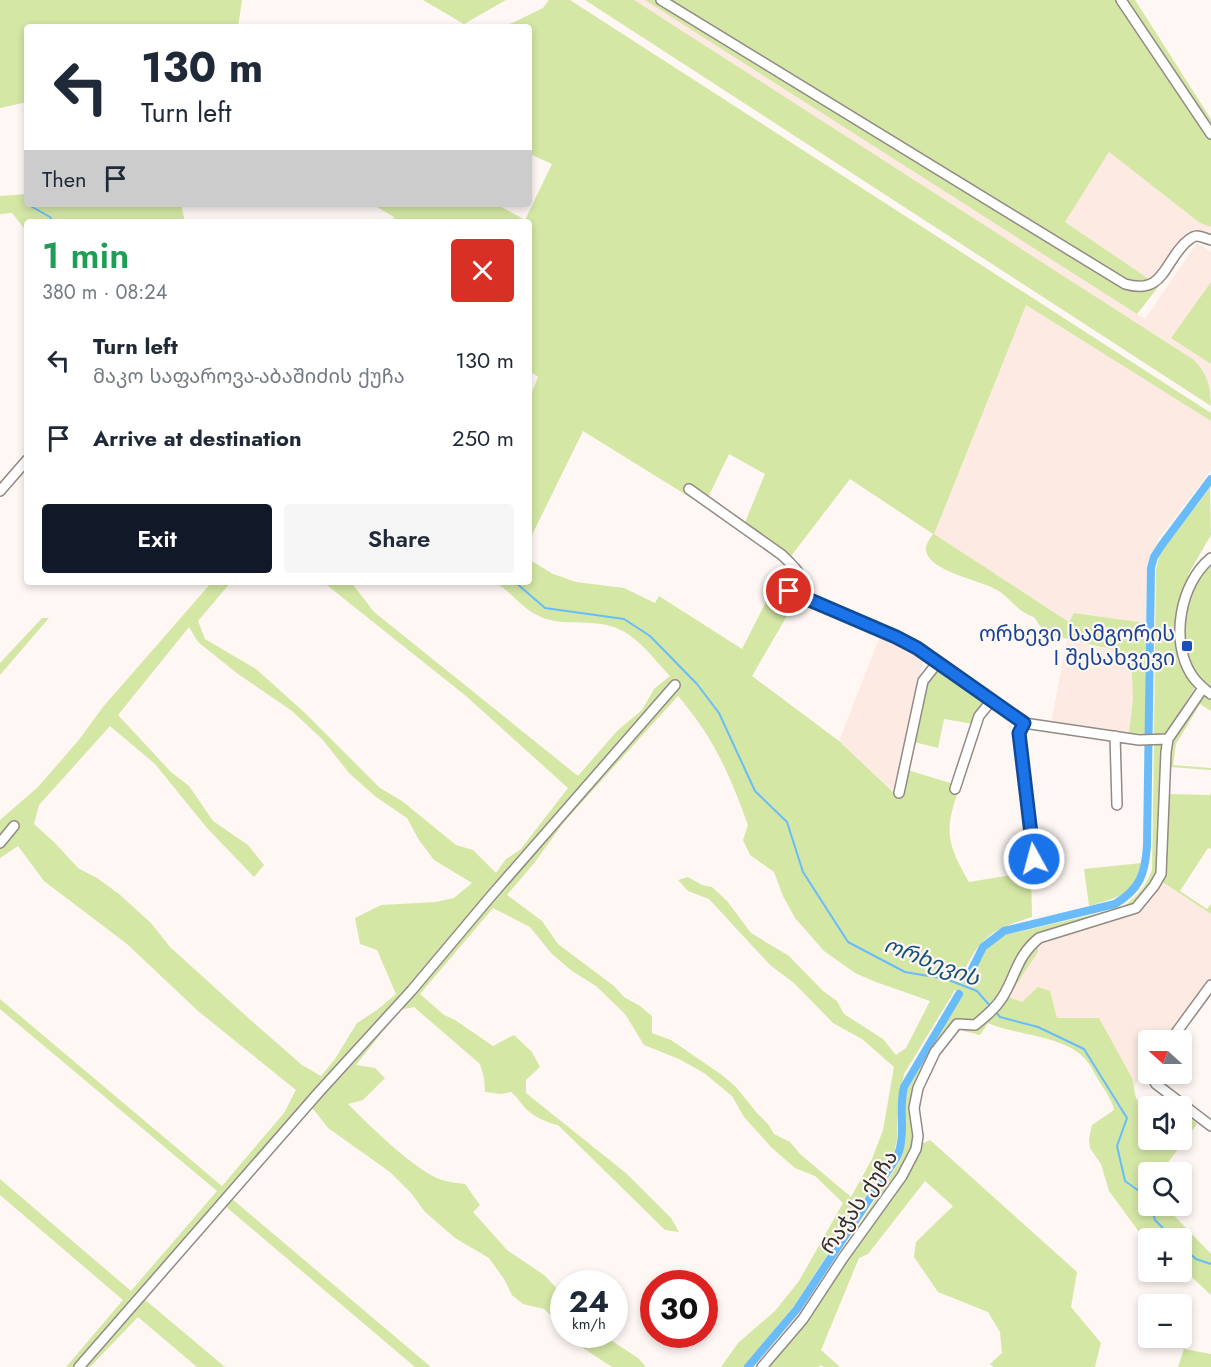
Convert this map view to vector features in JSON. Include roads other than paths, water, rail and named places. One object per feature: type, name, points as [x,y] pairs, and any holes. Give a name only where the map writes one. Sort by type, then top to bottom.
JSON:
[{"type":"street","points":[[661,0],[1125,284],[1137,288],[1151,286],[1159,280],[1179,249],[1192,237],[1211,240]]},
{"type":"street","points":[[1121,0],[1211,134]]},
{"type":"street","points":[[0,491],[24,463]]},
{"type":"street","points":[[689,489],[792,564],[802,574],[805,600]]},
{"type":"street","points":[[1211,558],[1192,579],[1184,598],[1180,630],[1184,659],[1191,675],[1211,694]]},
{"type":"street","points":[[774,583],[805,600],[896,637],[938,662],[1024,723],[1139,740],[1168,739],[1203,688]]},
{"type":"street","points":[[898,793],[923,681],[938,662]]},
{"type":"street","points":[[79,1367],[319,1092],[412,990],[675,685]]},
{"type":"street","points":[[955,789],[979,716],[992,700]]},
{"type":"street","points":[[1024,723],[1019,733],[1037,880]]},
{"type":"street","points":[[1115,736],[1117,805]]},
{"type":"street","name":"რაჭას ქუჩა","points":[[762,1367],[803,1319],[843,1258],[902,1176],[915,1149],[918,1136],[914,1108],[918,1089],[934,1052],[957,1024],[975,1025],[993,1009],[1002,998],[1022,957],[1038,938],[1136,908],[1154,886],[1161,874],[1168,739]]},
{"type":"street","points":[[0,843],[14,826]]},
{"type":"street","points":[[1178,1030],[1211,985]]},
{"type":"street","points":[[1156,1084],[1210,1122]]},
{"type":"waterway","name":"ორხევის","points":[[32,207],[51,219]]},
{"type":"waterway","points":[[967,979],[983,947],[1004,931],[1115,904],[1130,893],[1140,880],[1145,865],[1147,846],[1151,568],[1154,557],[1161,546],[1211,479]]},
{"type":"waterway","name":"ორხევის","points":[[518,585],[545,608],[624,619],[650,636],[697,684],[719,713],[755,791],[787,822],[803,872],[848,942],[905,972],[946,979],[977,991],[991,1007]]},
{"type":"waterway","points":[[748,1367],[797,1309],[897,1157],[902,1131],[904,1087],[959,994]]},
{"type":"waterway","name":"ორხევის","points":[[995,1011],[1000,1017],[1038,1027],[1084,1049],[1127,1118],[1117,1146],[1125,1181],[1138,1190]]},
{"type":"waterway","name":"ორხევის","points":[[1154,1216],[1163,1228]]},
{"type":"waterway","name":"ორხევის","points":[[1192,1255],[1211,1264]]},
{"type":"place","name":"ორხევი სამგორის I შესახვევი","points":[[1187,646]]}]
